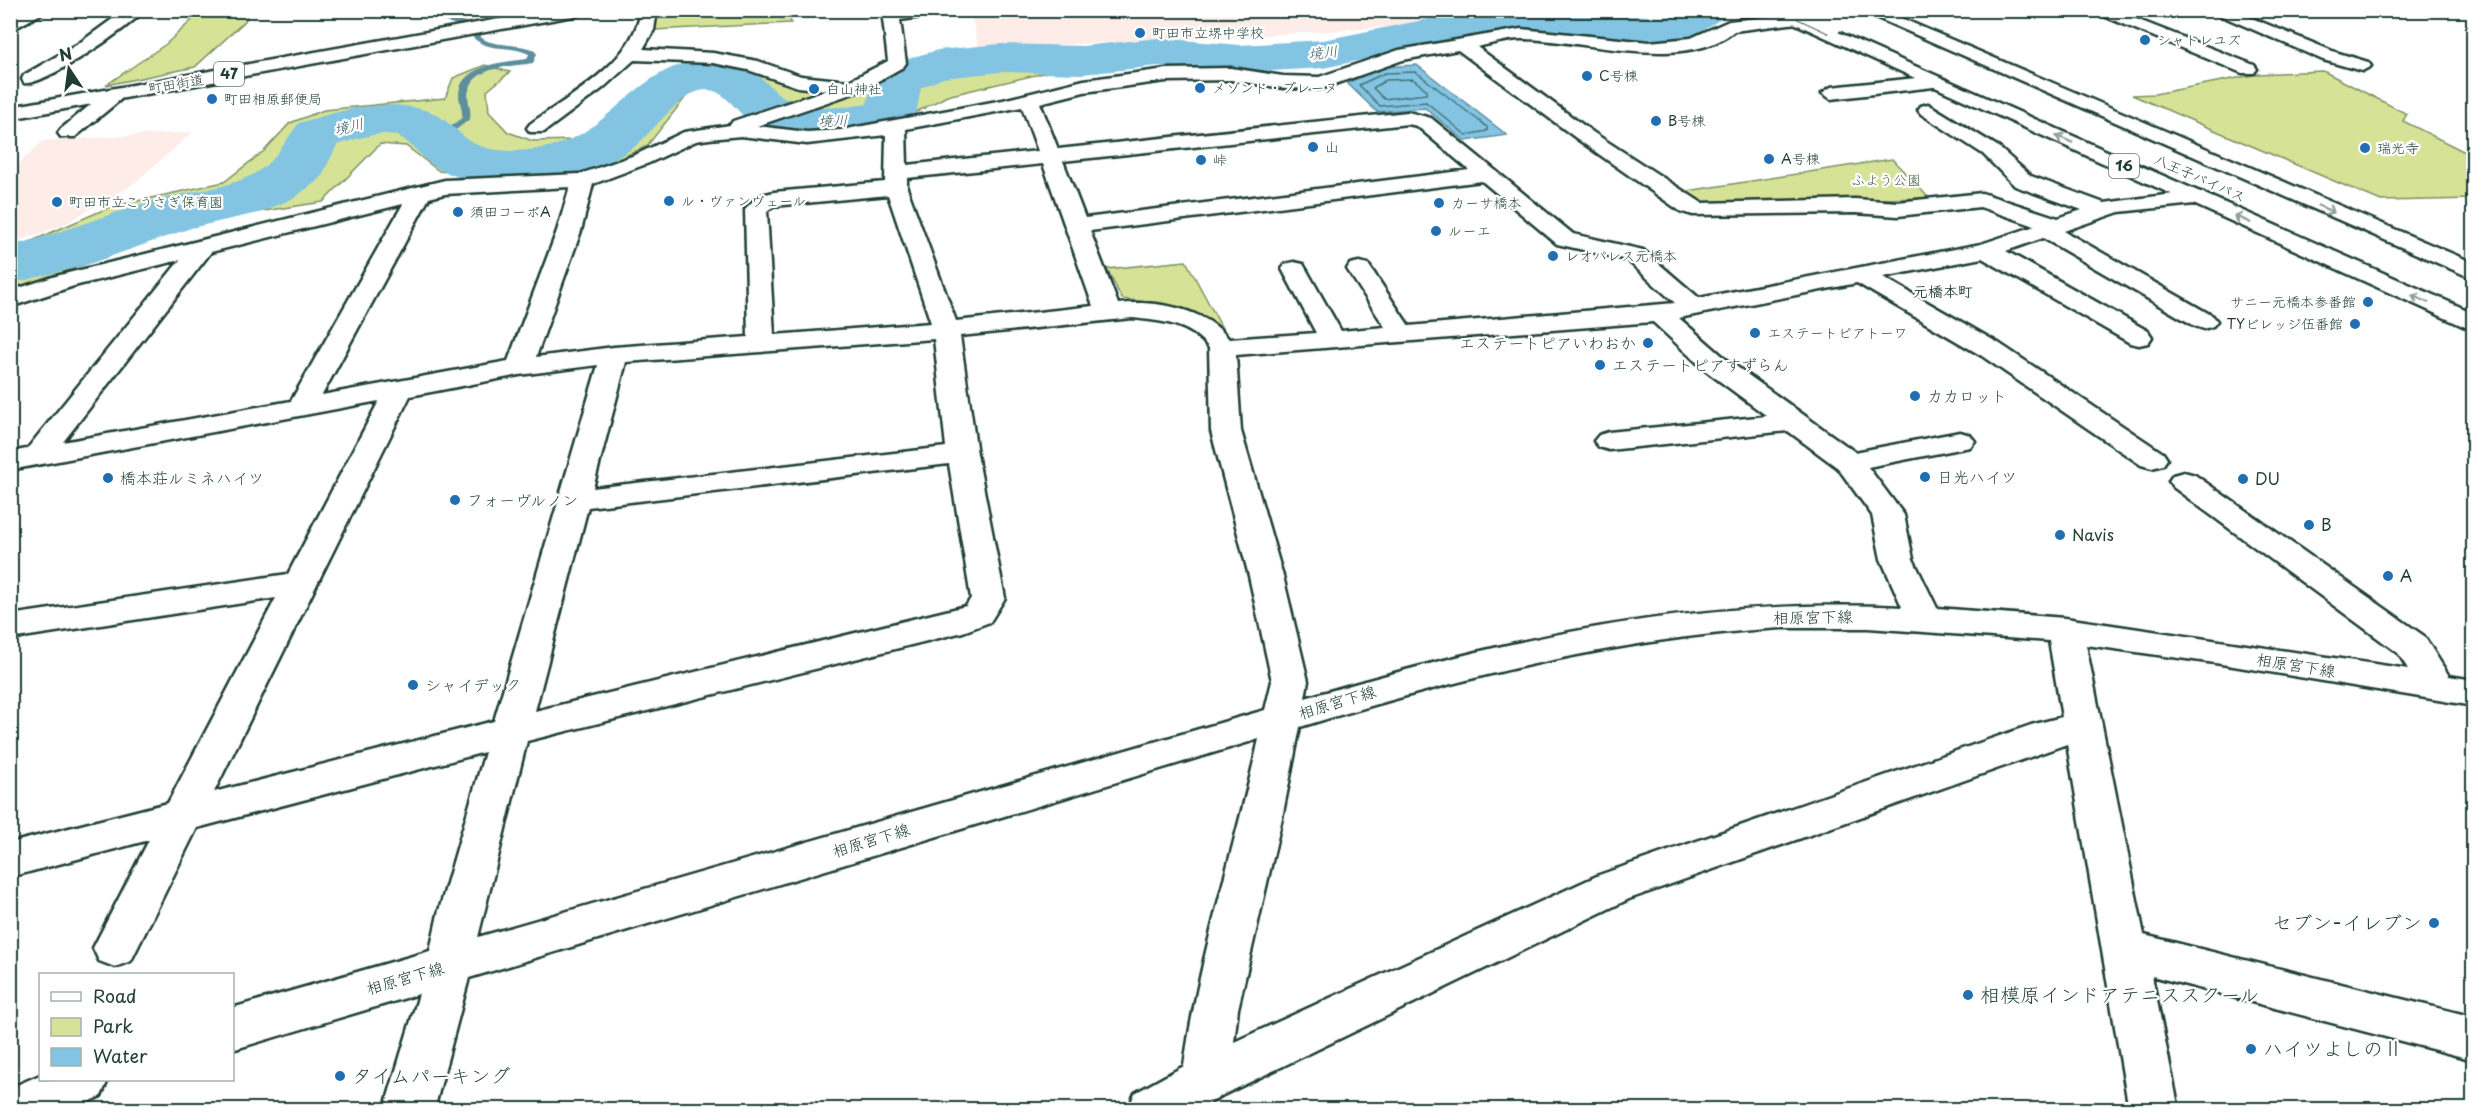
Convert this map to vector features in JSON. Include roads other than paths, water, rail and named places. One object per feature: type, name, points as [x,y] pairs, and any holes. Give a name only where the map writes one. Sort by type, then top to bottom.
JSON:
[{"type":"main road","points":[[10,26],[40,10]]},
{"type":"main road","points":[[31,79],[84,48],[136,10]]},
{"type":"main road","name":"町田街道","points":[[10,113],[579,10]]},
{"type":"main road","points":[[537,128],[595,85],[628,54],[644,34],[650,10]]},
{"type":"main road","points":[[724,131],[853,87],[899,60],[889,12],[937,10]]},
{"type":"main road","name":"八王子バイパス","points":[[1867,10],[2474,272]]},
{"type":"main road","name":"16","points":[[1895,10],[2077,93],[2236,170]]},
{"type":"main road","points":[[2097,10],[2247,69]]},
{"type":"main road","points":[[2216,10],[2329,56],[2362,66]]},
{"type":"main road","points":[[10,300],[65,281],[454,186],[488,187],[582,180],[642,159],[691,136],[724,131],[754,130],[807,138],[823,138],[1030,100],[1084,86],[1166,75],[1231,74],[1283,82],[1329,81],[1399,55],[1521,34],[1627,45],[1672,45],[1707,40],[1736,24],[1792,13]]},
{"type":"main road","name":"16","points":[[1792,13],[1834,17],[2090,128]]},
{"type":"main road","name":"16","points":[[1792,13],[1935,82],[2200,185],[2474,323]]},
{"type":"main road","name":"16","points":[[1834,17],[2112,141]]},
{"type":"main road","points":[[1460,43],[1587,137],[1694,208],[1714,210],[1855,206],[1899,209],[1982,200],[2051,228],[2204,321]]},
{"type":"main road","points":[[628,54],[712,58],[752,65],[798,81],[853,87]]},
{"type":"main road","points":[[2037,62],[2474,251]]},
{"type":"main road","points":[[1329,81],[1368,120]]},
{"type":"main road","points":[[1831,93],[1935,82]]},
{"type":"main road","points":[[68,133],[113,96]]},
{"type":"main road","points":[[1030,100],[1108,312]]},
{"type":"main road","points":[[1928,110],[1990,150],[2023,181],[2103,210]]},
{"type":"main road","points":[[761,342],[756,209],[774,199],[1050,156],[1400,117],[1424,122],[1565,239],[1635,255],[1694,307]]},
{"type":"main road","points":[[10,860],[511,731],[963,620],[978,614],[988,598],[962,454],[945,330],[896,181],[896,126]]},
{"type":"main road","points":[[1075,225],[1486,174]]},
{"type":"main road","points":[[519,367],[568,235],[582,180]]},
{"type":"main road","points":[[1222,348],[1659,314],[1986,250],[2103,210],[2142,203],[2200,185]]},
{"type":"main road","points":[[301,408],[420,194]]},
{"type":"main road","points":[[23,459],[202,248]]},
{"type":"main road","points":[[1986,250],[2139,337]]},
{"type":"main road","points":[[1294,269],[1333,339]]},
{"type":"main road","points":[[1359,269],[1402,334]]},
{"type":"main road","points":[[1861,275],[1991,350],[2152,459]]},
{"type":"main road","points":[[23,459],[519,367],[614,355],[761,342],[945,330],[1108,312],[1147,311],[1181,318],[1206,330],[1222,348],[1226,431],[1266,576],[1290,681],[1262,818],[1215,1009],[1206,1079]]},
{"type":"main road","points":[[1659,314],[1716,365],[1849,462],[1887,515],[1897,559],[1924,617]]},
{"type":"main road","points":[[409,1110],[450,965],[460,914],[614,355]]},
{"type":"main road","points":[[115,948],[185,815],[399,389]]},
{"type":"main road","points":[[1609,441],[1793,422]]},
{"type":"main road","points":[[1849,462],[1960,441]]},
{"type":"main road","points":[[575,499],[962,454]]},
{"type":"main road","points":[[2184,481],[2411,645],[2437,687]]},
{"type":"main road","points":[[10,627],[301,584]]},
{"type":"main road","name":"相原宮下線","points":[[234,1028],[1281,718],[1490,659],[1666,627],[1778,617],[1924,617],[2065,630],[2474,693]]},
{"type":"main road","points":[[2065,630],[2154,1110]]},
{"type":"main road","points":[[1153,1110],[1206,1079],[1614,887],[2046,735],[2083,726]]},
{"type":"main road","points":[[2126,950],[2474,1039]]},
{"type":"main road","points":[[10,1093],[54,1081]]},
{"type":"main road","points":[[15,1110],[82,1081]]},
{"type":"water","points":[[1417,65],[1507,135],[1465,141],[1425,108],[1377,112],[1347,83],[1383,67]]},
{"type":"waterway","points":[[407,10],[467,25],[473,34],[487,44],[532,51],[533,54],[530,61],[501,65],[474,76],[464,91],[466,119],[437,140]]},
{"type":"waterway","name":"境川","points":[[10,265],[64,252],[176,213],[241,200],[274,186],[301,166],[308,148],[318,134],[374,120],[397,120],[415,125],[450,152],[468,161],[492,166],[531,165],[564,160],[598,146],[631,123],[669,87],[680,81],[705,75],[735,81],[760,105],[775,113],[817,122],[841,123],[890,114],[898,81],[912,72],[938,64],[1000,58],[1083,60],[1158,52],[1240,59],[1323,54],[1473,24],[1519,18],[1658,31],[1684,26],[1690,16],[1708,10]]},
{"type":"place","name":"町田市立堺中学校","points":[[1140,33]]},
{"type":"place","name":"シャトレユズ","points":[[2145,40]]},
{"type":"place","name":"C号棟","points":[[1587,76]]},
{"type":"place","name":"メゾンド・プレーヌ","points":[[1200,88]]},
{"type":"place","name":"白山神社","points":[[814,89]]},
{"type":"place","name":"町田相原郵便局","points":[[212,99]]},
{"type":"place","name":"B号棟","points":[[1656,121]]},
{"type":"place","name":"山","points":[[1313,147]]},
{"type":"place","name":"瑞光寺","points":[[2365,148]]},
{"type":"place","name":"A号棟","points":[[1769,159]]},
{"type":"place","name":"峠","points":[[1201,160]]},
{"type":"place","name":"ル・ヴァンヴェール","points":[[669,201]]},
{"type":"place","name":"町田市立こうさぎ保育園","points":[[57,202]]},
{"type":"place","name":"カーサ橋本","points":[[1439,203]]},
{"type":"place","name":"須田コーポA","points":[[458,212]]},
{"type":"place","name":"ルーエ","points":[[1436,231]]},
{"type":"place","name":"レオパレス元橋本","points":[[1553,256]]},
{"type":"place","name":"サニー元橋本参番館","points":[[2368,302]]},
{"type":"place","name":"TYビレッジ伍番館","points":[[2355,324]]},
{"type":"place","name":"エステートピアトーワ","points":[[1755,333]]},
{"type":"place","name":"エステートピアいわおか","points":[[1648,343]]},
{"type":"place","name":"エステートピアすずらん","points":[[1600,365]]},
{"type":"place","name":"カカロット","points":[[1915,396]]},
{"type":"place","name":"日光ハイツ","points":[[1925,477]]},
{"type":"place","name":"橋本荘ルミネハイツ","points":[[108,478]]},
{"type":"place","name":"DU","points":[[2243,479]]},
{"type":"place","name":"フォーヴルノン","points":[[455,500]]},
{"type":"place","name":"B","points":[[2309,525]]},
{"type":"place","name":"Navis","points":[[2060,535]]},
{"type":"place","name":"A","points":[[2388,576]]},
{"type":"place","name":"シャイデック","points":[[413,685]]},
{"type":"place","name":"セブン-イレブン","points":[[2434,923]]},
{"type":"place","name":"相模原インドアテニススクール","points":[[1968,995]]},
{"type":"place","name":"ハイツよしのⅡ","points":[[2251,1049]]},
{"type":"place","name":"タイムパーキング","points":[[340,1076]]},
{"type":"district","name":"元橋本町","points":[[1943,292]]},
{"type":"park label","name":"ふよう公園","points":[[1886,180]]}]
